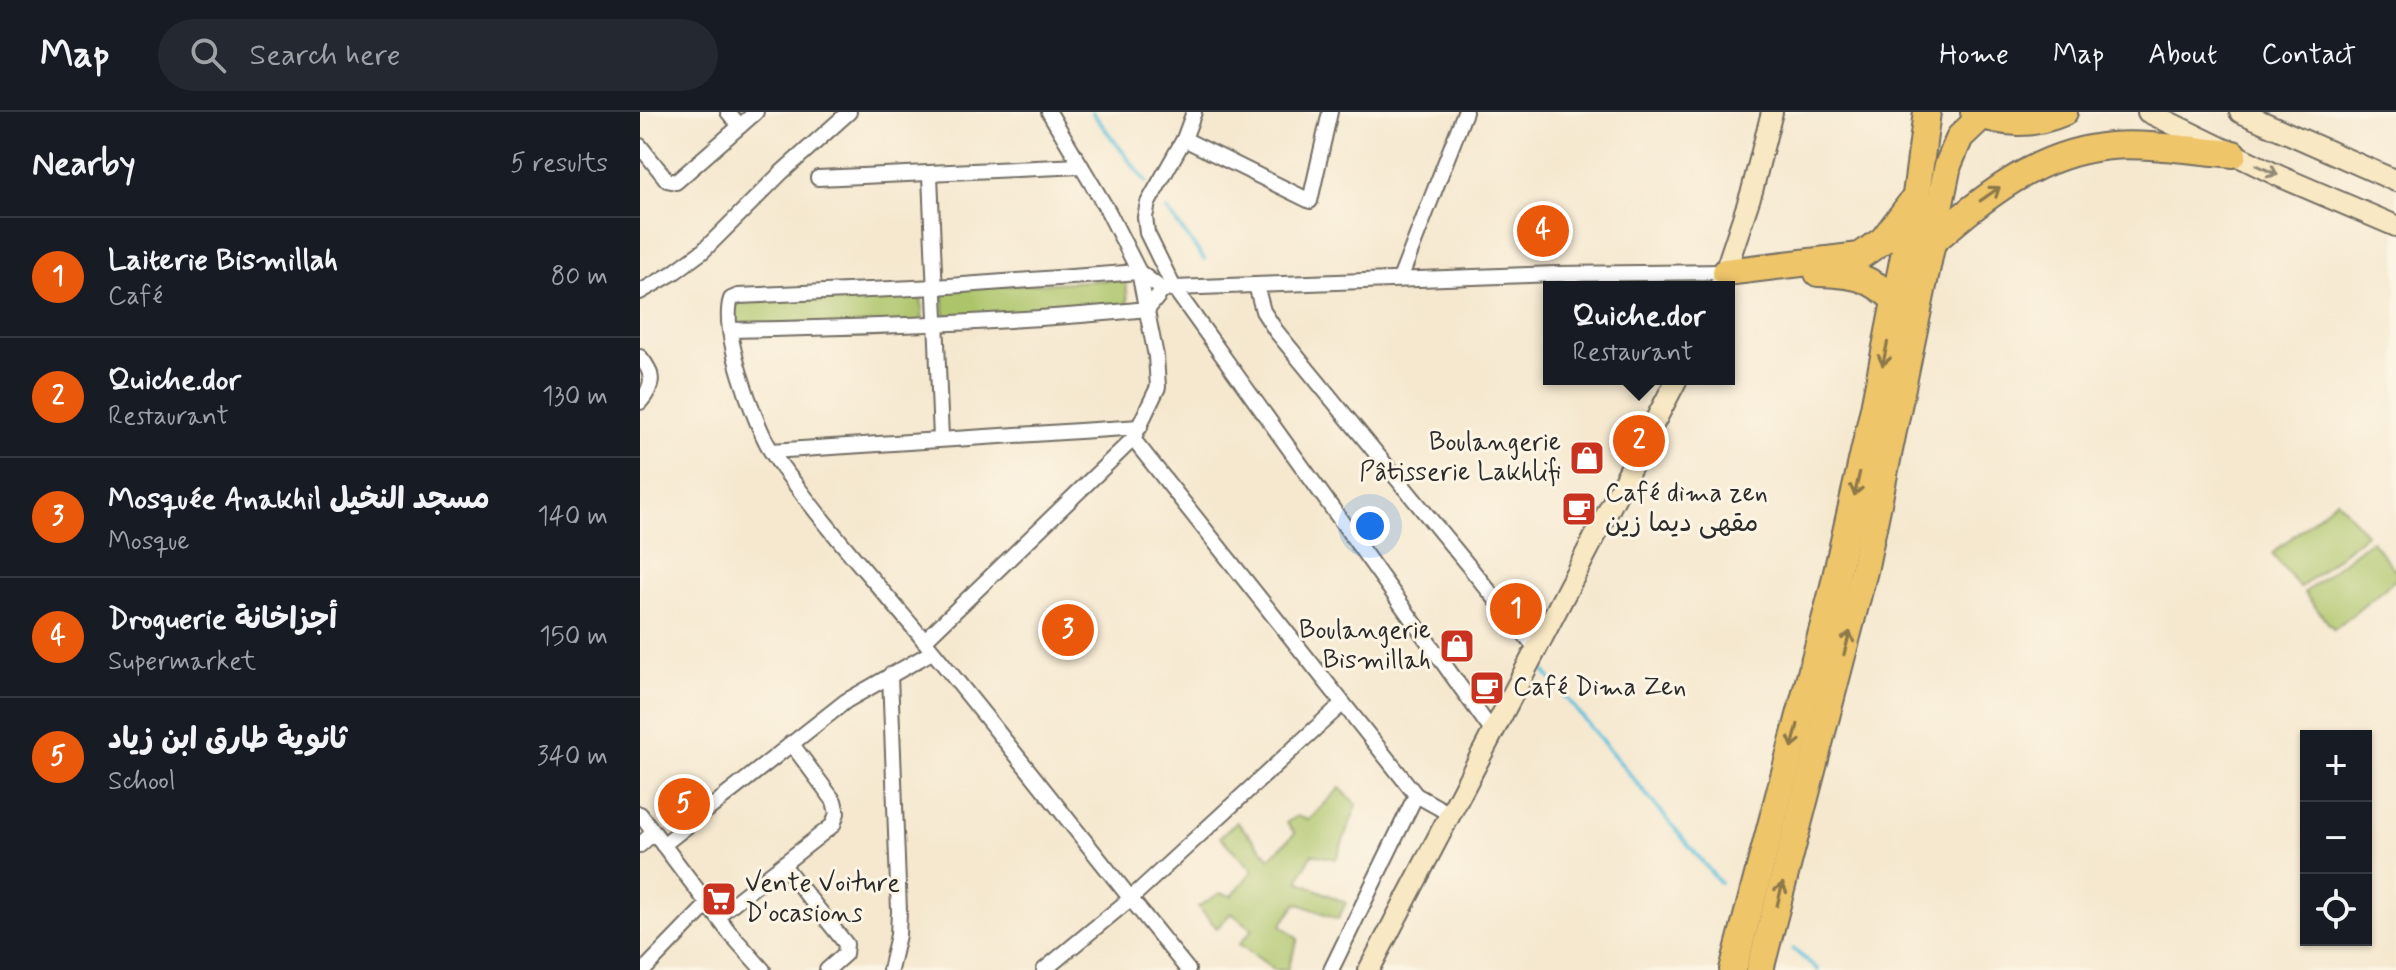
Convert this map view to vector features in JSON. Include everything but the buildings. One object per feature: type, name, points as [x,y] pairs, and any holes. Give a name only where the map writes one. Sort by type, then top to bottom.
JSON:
[{"type":"highway","points":[[1733,970],[1833,590],[1874,408],[1916,195],[1927,112]]},
{"type":"highway","points":[[1760,970],[1852,625],[1930,244],[1953,151],[1978,114],[2027,122],[2064,112]]},
{"type":"highway","points":[[1930,244],[1979,202],[2016,176],[2064,155],[2111,146],[2233,154]]},
{"type":"highway","points":[[1723,279],[1860,256],[1883,240],[1916,195]]},
{"type":"highway","points":[[1723,279],[1845,274],[1877,283],[1895,300]]},
{"type":"street","points":[[728,112],[740,126]]},
{"type":"street","points":[[640,146],[667,180],[676,182],[756,112]]},
{"type":"street","points":[[640,292],[703,251],[782,172],[849,112]]},
{"type":"street","points":[[663,845],[846,701],[890,675],[928,646],[1136,433],[1158,387],[1159,373],[1139,272],[1049,112]]},
{"type":"street","points":[[1194,112],[1184,139],[1151,197],[1145,217],[1147,233],[1168,289],[1492,731]]},
{"type":"street","points":[[1184,139],[1310,201],[1330,112]]},
{"type":"street","points":[[1400,279],[1465,112]]},
{"type":"street","points":[[1188,970],[928,646],[840,543],[771,451],[741,377],[731,330],[730,302],[738,296],[936,287],[1139,272],[1168,289],[1400,279],[1723,279],[1752,191],[1772,112]]},
{"type":"street","points":[[2148,112],[2233,154],[2396,226]]},
{"type":"street","points":[[2240,112],[2396,181]]},
{"type":"street","points":[[818,178],[1081,166]]},
{"type":"street","points":[[930,175],[941,438]]},
{"type":"street","points":[[1256,285],[1269,322],[1535,647]]},
{"type":"street","points":[[731,330],[938,325],[1148,309],[1168,289]]},
{"type":"street","points":[[640,357],[652,377],[640,402]]},
{"type":"street","points":[[1369,970],[1674,385]]},
{"type":"street","points":[[771,451],[941,438],[1136,433]]},
{"type":"street","points":[[1136,433],[1342,704],[1416,795],[1450,814]]},
{"type":"street","points":[[890,675],[899,911],[898,935],[890,970]]},
{"type":"street","points":[[1044,970],[1130,899],[1342,704]]},
{"type":"street","points":[[644,970],[713,910],[783,865],[833,825],[837,813],[834,801],[791,743]]},
{"type":"street","points":[[1331,970],[1416,795]]},
{"type":"street","points":[[640,814],[757,966]]},
{"type":"street","points":[[640,845],[653,833]]},
{"type":"street","points":[[783,865],[846,944],[845,954],[827,970]]},
{"type":"green space","points":[[1126,279],[1128,306],[945,325],[943,289]]},
{"type":"green space","points":[[921,293],[923,326],[735,327],[733,302]]},
{"type":"green space","points":[[2337,500],[2366,534],[2300,588],[2272,554]]},
{"type":"green space","points":[[2371,540],[2396,571],[2396,579],[2334,630],[2304,593]]},
{"type":"green space","points":[[1340,788],[1357,805],[1336,859],[1312,854],[1298,881],[1346,903],[1338,919],[1297,903],[1281,925],[1298,939],[1287,970],[1275,970],[1239,944],[1253,929],[1231,913],[1217,928],[1198,907],[1220,893],[1232,896],[1253,870],[1220,837],[1237,822],[1270,858],[1295,833],[1286,823],[1297,816],[1309,820]]},
{"type":"waterway","points":[[1092,112],[1146,182]]},
{"type":"waterway","points":[[1167,210],[1204,259]]},
{"type":"waterway","points":[[1506,623],[1514,633]]},
{"type":"waterway","points":[[1544,671],[1720,883]]},
{"type":"waterway","points":[[1793,949],[1818,970]]},
{"type":"place","name":"Droguerie أجزاخانة","points":[[1543,231]]},
{"type":"place","name":"Quiche.dor","points":[[1639,441]]},
{"type":"place","name":"Boulangerie Pâtisserie Lakhlifi","points":[[1587,458]]},
{"type":"place","name":"Café dima zen مقهى ديما زين","points":[[1579,509]]},
{"type":"place","name":"Laiterie Bismillah","points":[[1516,609]]},
{"type":"place","name":"Mosquée Anakhil مسجد النخيل","points":[[1068,630]]},
{"type":"place","name":"Boulangerie Bismillah","points":[[1457,646]]},
{"type":"place","name":"Café Dima Zen","points":[[1487,688]]},
{"type":"place","name":"ثانوية طارق ابن زياد","points":[[684,804]]},
{"type":"place","name":"Vente Voiture D'ocasions","points":[[719,899]]}]
